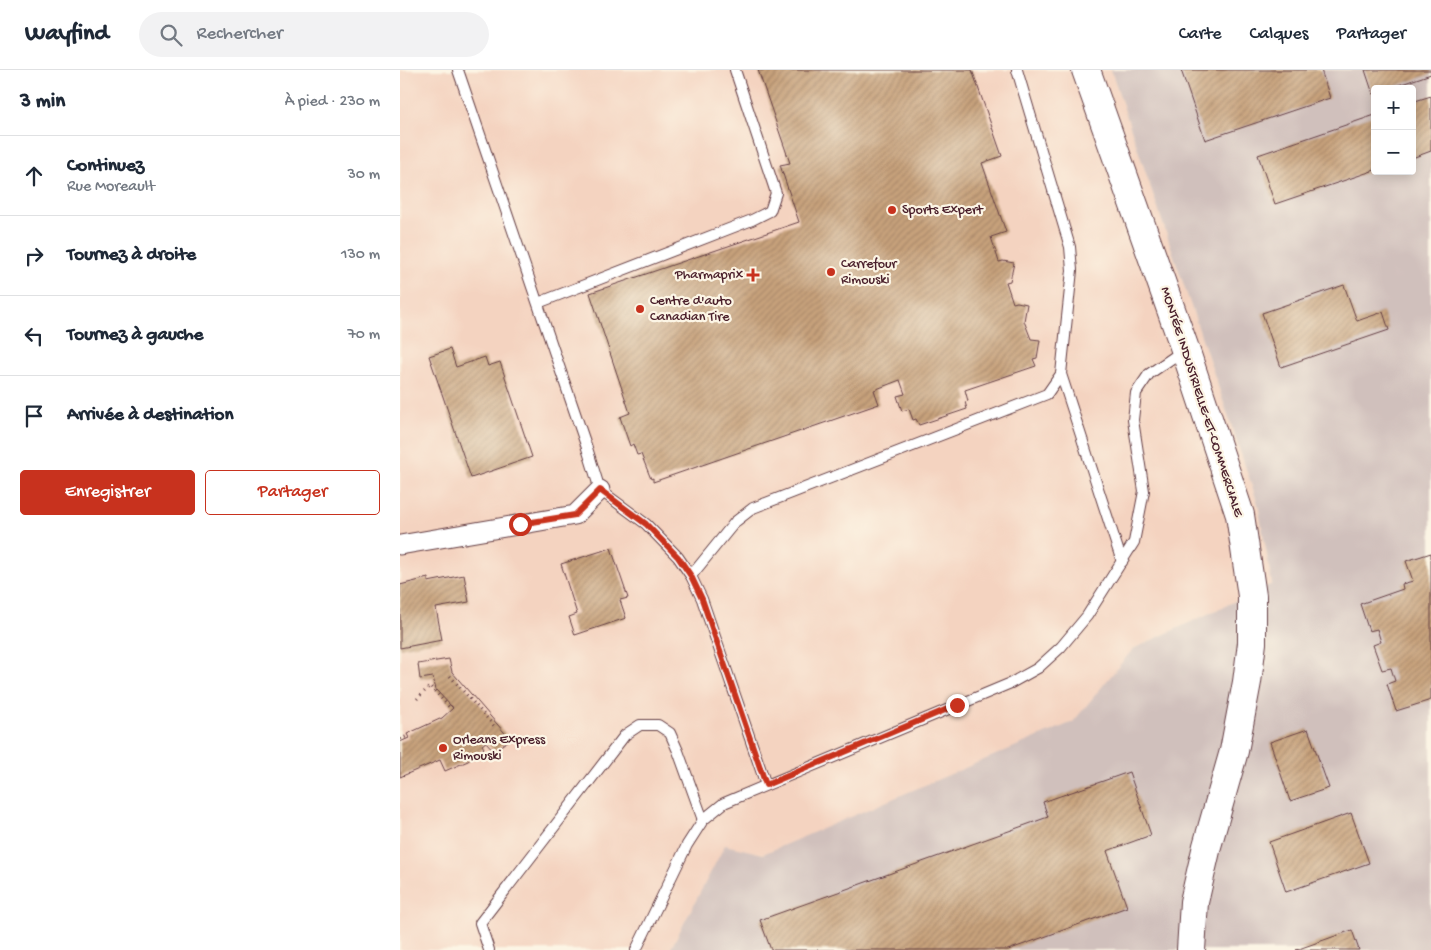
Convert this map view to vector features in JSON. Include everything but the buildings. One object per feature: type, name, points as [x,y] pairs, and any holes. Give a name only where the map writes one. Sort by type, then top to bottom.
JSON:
[{"type":"main road","name":"MONTÉE INDUSTRIELLE-ET-COMMERCIALE","points":[[1086,70],[1185,350],[1240,515],[1252,596],[1252,643],[1247,682],[1234,751],[1207,846],[1194,902],[1191,950]]},
{"type":"street","points":[[400,545],[575,515],[600,490]]},
{"type":"lane","points":[[458,70],[600,490],[646,524],[678,557],[691,576],[702,599],[766,785]]},
{"type":"lane","points":[[538,303],[770,212],[776,194],[735,70]]},
{"type":"lane","points":[[1017,70],[1070,248],[1072,270],[1061,374],[1122,562]]},
{"type":"lane","points":[[636,950],[687,845],[703,820],[724,803],[1011,683],[1038,668],[1061,647],[1087,616],[1134,542],[1144,491],[1133,420],[1136,393],[1149,374],[1185,350]]},
{"type":"lane","points":[[691,576],[735,522],[753,508],[1047,394],[1061,374]]},
{"type":"lane","points":[[489,950],[480,922],[624,735],[640,725],[658,725],[670,733],[703,820]]},
{"type":"path","points":[[450,676],[494,726]]},
{"type":"path","points":[[417,699],[430,686],[450,708],[452,706]]},
{"type":"path","points":[[400,739],[408,736]]},
{"type":"shaded area","points":[[400,70],[1111,70],[1258,504],[1272,584],[1133,649],[1099,700],[1073,722],[827,834],[763,854],[725,846],[670,950],[400,950]]},
{"type":"shaded area","points":[[1111,70],[1431,70],[1431,950],[670,950],[725,845],[763,854],[1073,722],[1133,649],[1272,584],[1258,504]]},
{"type":"place","name":"Sports Expert","points":[[892,210]]},
{"type":"place","name":"Carrefour Rimouski","points":[[831,272]]},
{"type":"place","name":"Pharmaprix","points":[[753,275]]},
{"type":"place","name":"Centre d'auto Canadian Tire","points":[[640,309]]},
{"type":"place","name":"Orleans Express Rimouski","points":[[443,748]]},
{"type":"route","points":[[520,524],[575,515],[600,490],[646,524],[678,557],[691,576],[702,599],[766,785],[957,705]]}]
